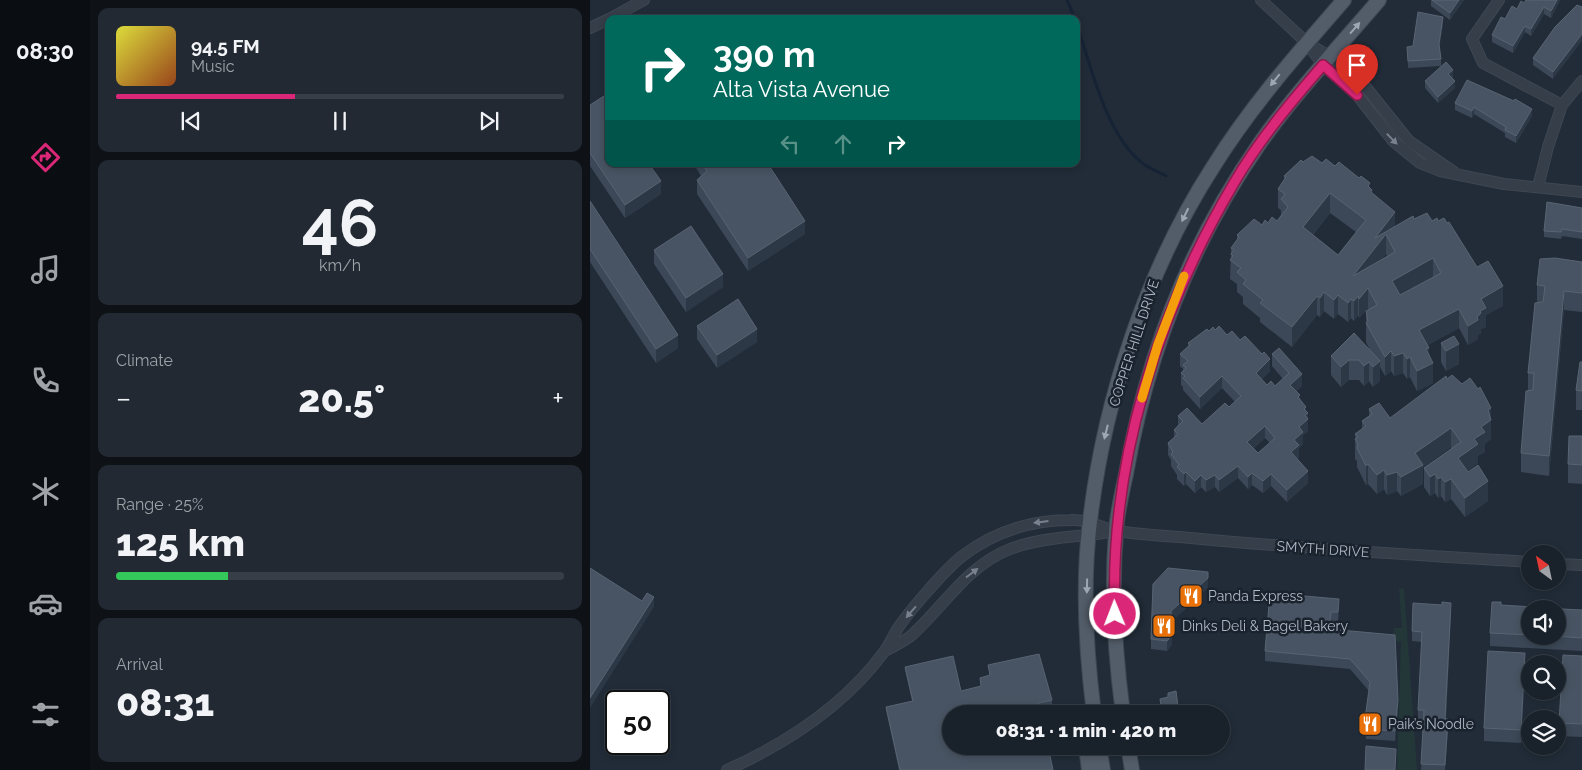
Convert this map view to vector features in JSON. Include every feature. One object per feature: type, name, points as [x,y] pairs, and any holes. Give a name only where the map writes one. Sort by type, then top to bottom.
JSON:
[{"type":"main road","name":"COPPER HILL DRIVE","points":[[1093,705],[1087,641],[1088,537],[1100,454],[1133,336],[1156,273],[1189,207],[1216,162],[1258,100],[1344,0]]},
{"type":"main road","name":"COPPER HILL DRIVE","points":[[1122,705],[1116,647],[1116,531],[1130,447],[1144,389],[1158,344],[1188,267],[1235,182],[1261,143],[1379,0]]},
{"type":"main road","points":[[1087,755],[1089,770]]},
{"type":"main road","points":[[1100,755],[1103,770]]},
{"type":"street","points":[[616,15],[644,0]]},
{"type":"street","points":[[1261,0],[1327,61],[1365,86],[1409,141],[1457,174],[1504,184],[1582,192]]},
{"type":"street","points":[[1499,0],[1472,39],[1483,63],[1562,105]]},
{"type":"street","points":[[590,28],[605,21]]},
{"type":"street","points":[[1538,186],[1548,146],[1562,105],[1582,81]]},
{"type":"street","points":[[727,770],[759,756],[798,733],[838,702],[885,651],[899,626],[949,569],[961,557],[984,541],[1006,530],[1036,522],[1090,521],[1116,531]]},
{"type":"street","points":[[885,651],[912,636],[965,578],[989,560],[1031,542],[1088,537],[1116,531]]},
{"type":"street","name":"SMYTH DRIVE","points":[[1116,531],[1235,542],[1521,561]]},
{"type":"street","points":[[1566,564],[1582,565]]},
{"type":"green space","points":[[1404,588],[1417,770],[1397,770],[1401,642],[1393,641],[1394,628],[1402,628],[1399,589]]},
{"type":"building","points":[[1432,0],[1459,0],[1450,13]]},
{"type":"building","points":[[1526,0],[1557,0],[1551,11],[1544,7],[1531,29],[1525,26],[1513,46],[1492,35],[1501,17],[1505,19],[1512,6],[1517,9],[1521,1],[1524,3]]},
{"type":"building","points":[[1577,5],[1582,7],[1582,34],[1553,72],[1533,58],[1555,27]]},
{"type":"building","points":[[1418,12],[1443,17],[1439,44],[1441,59],[1408,61],[1407,47],[1413,46]]},
{"type":"building","points":[[1446,62],[1453,70],[1448,74],[1455,81],[1438,97],[1425,81]]},
{"type":"building","points":[[1467,80],[1514,101],[1515,99],[1532,109],[1516,136],[1505,130],[1506,127],[1474,107],[1472,111],[1455,103]]},
{"type":"building","points":[[604,96],[605,97],[605,167],[651,167],[661,181],[625,205],[590,153],[590,105]]},
{"type":"building","points":[[1312,156],[1322,163],[1326,159],[1335,166],[1339,162],[1359,178],[1361,176],[1370,183],[1368,186],[1372,190],[1371,192],[1395,212],[1375,238],[1413,216],[1414,219],[1427,213],[1432,221],[1437,218],[1438,221],[1444,218],[1447,223],[1449,222],[1477,267],[1488,261],[1503,286],[1481,299],[1486,308],[1480,311],[1481,313],[1477,317],[1478,320],[1468,326],[1459,309],[1419,330],[1429,348],[1426,349],[1433,363],[1417,371],[1410,357],[1407,359],[1403,353],[1394,356],[1391,351],[1385,357],[1366,323],[1368,321],[1366,311],[1377,305],[1368,288],[1359,299],[1358,296],[1354,301],[1351,299],[1348,303],[1338,295],[1334,300],[1324,292],[1320,298],[1317,296],[1292,327],[1260,303],[1263,300],[1243,284],[1246,280],[1237,272],[1241,268],[1230,260],[1234,250],[1231,248],[1239,237],[1237,235],[1254,219],[1262,225],[1265,220],[1268,223],[1272,217],[1277,221],[1288,207],[1281,199],[1285,194],[1278,189],[1286,177],[1284,176],[1301,160],[1303,162]],"holes":[[[1330,193],[1366,220],[1338,255],[1303,227]],[[1386,234],[1395,252],[1353,276]],[[1433,258],[1441,273],[1400,295],[1392,281]]]},
{"type":"building","points":[[704,167],[770,167],[805,221],[748,258],[697,180],[707,171]]},
{"type":"building","points":[[590,201],[678,335],[656,349],[590,249]]},
{"type":"building","points":[[1547,202],[1582,208],[1582,232],[1562,229],[1561,232],[1544,231]]},
{"type":"building","points":[[691,226],[723,274],[686,298],[654,250]]},
{"type":"building","points":[[1555,258],[1582,262],[1582,293],[1564,291],[1549,456],[1521,453],[1526,391],[1533,390],[1534,373],[1528,373],[1535,303],[1543,302],[1545,286],[1537,285],[1540,259]]},
{"type":"building","points":[[738,299],[757,329],[717,355],[697,326]]},
{"type":"building","points":[[1219,326],[1227,335],[1232,331],[1240,340],[1245,336],[1262,354],[1264,352],[1270,359],[1256,373],[1267,385],[1271,381],[1275,386],[1289,373],[1272,354],[1279,348],[1302,374],[1290,385],[1300,395],[1298,397],[1306,407],[1304,409],[1308,413],[1305,415],[1308,419],[1299,427],[1303,432],[1294,440],[1299,445],[1291,452],[1308,471],[1287,490],[1271,474],[1263,481],[1252,473],[1248,477],[1238,466],[1219,480],[1215,475],[1206,480],[1201,475],[1195,481],[1186,472],[1184,474],[1177,467],[1179,465],[1171,454],[1173,452],[1168,443],[1178,434],[1174,430],[1183,421],[1178,416],[1187,408],[1202,424],[1225,403],[1229,407],[1241,396],[1222,376],[1200,397],[1183,378],[1185,376],[1181,373],[1186,368],[1183,365],[1188,361],[1180,354],[1190,345],[1188,343],[1207,329],[1209,331],[1213,327],[1215,330]],"holes":[[[1265,426],[1275,438],[1258,453],[1247,442]]]},
{"type":"building","points":[[1354,333],[1380,361],[1373,367],[1369,362],[1364,366],[1359,360],[1349,360],[1341,367],[1331,356]]},
{"type":"building","points":[[1454,336],[1459,344],[1446,351],[1441,343]]},
{"type":"building","points":[[1580,362],[1582,362],[1582,391],[1576,390]]},
{"type":"building","points":[[1452,375],[1462,384],[1470,378],[1478,389],[1480,387],[1491,408],[1488,410],[1491,420],[1481,427],[1485,432],[1474,439],[1478,444],[1458,458],[1468,472],[1478,465],[1488,481],[1465,498],[1451,479],[1445,482],[1441,477],[1438,479],[1435,474],[1430,477],[1424,468],[1461,442],[1451,428],[1415,453],[1423,465],[1401,477],[1397,472],[1387,475],[1384,470],[1377,475],[1368,464],[1366,466],[1357,448],[1358,444],[1355,439],[1358,437],[1355,434],[1366,426],[1362,421],[1372,414],[1369,409],[1379,403],[1390,418],[1446,376],[1447,379]]},
{"type":"building","points":[[1569,436],[1582,436],[1582,465],[1568,464]]},
{"type":"building","points":[[590,568],[642,601],[647,593],[654,597],[590,698]]},
{"type":"building","points":[[1168,568],[1208,572],[1208,578],[1171,611],[1172,635],[1167,641],[1151,639],[1153,584]]},
{"type":"building","points":[[1270,593],[1339,599],[1338,612],[1331,612],[1329,629],[1395,635],[1398,700],[1395,731],[1366,729],[1365,719],[1370,682],[1350,659],[1265,651]]},
{"type":"building","points":[[1442,602],[1451,603],[1445,719],[1448,719],[1445,765],[1421,764],[1424,710],[1418,710],[1422,632],[1412,631],[1413,603],[1442,605]]},
{"type":"building","points":[[1492,602],[1501,602],[1501,605],[1521,606],[1521,635],[1490,633]]},
{"type":"building","points":[[1566,609],[1582,610],[1582,638],[1566,637]]},
{"type":"building","points":[[1488,651],[1525,653],[1525,655],[1521,655],[1521,700],[1523,700],[1521,730],[1484,728]]},
{"type":"building","points":[[1039,654],[1052,700],[1038,703],[1038,705],[942,705],[942,755],[1050,755],[1053,770],[900,770],[886,707],[913,701],[905,667],[953,656],[961,691],[981,686],[980,678],[990,675],[988,665]]},
{"type":"building","points":[[1566,655],[1582,656],[1582,724],[1566,723],[1566,710],[1560,710],[1560,700],[1566,700]]},
{"type":"building","points":[[1176,691],[1178,705],[1161,705],[1160,699],[1168,697],[1168,693]]},
{"type":"building","points":[[1366,746],[1396,749],[1395,770],[1365,770]]},
{"type":"waterway","points":[[1067,0],[1073,15]]},
{"type":"waterway","points":[[1080,35],[1102,100],[1120,137],[1131,153],[1145,165],[1166,176]]},
{"type":"slow traffic","points":[[1142,398],[1158,344],[1184,276]]},
{"type":"place","name":"Panda Express","points":[[1191,596]]},
{"type":"place","name":"Dinks Deli & Bagel Bakery","points":[[1164,626]]},
{"type":"place","name":"Paik’s Noodle","points":[[1370,724]]},
{"type":"route","points":[[1115,614],[1116,531],[1130,447],[1144,389],[1158,344],[1175,298],[1192,260],[1235,182],[1261,143],[1323,65],[1357,95]]}]
